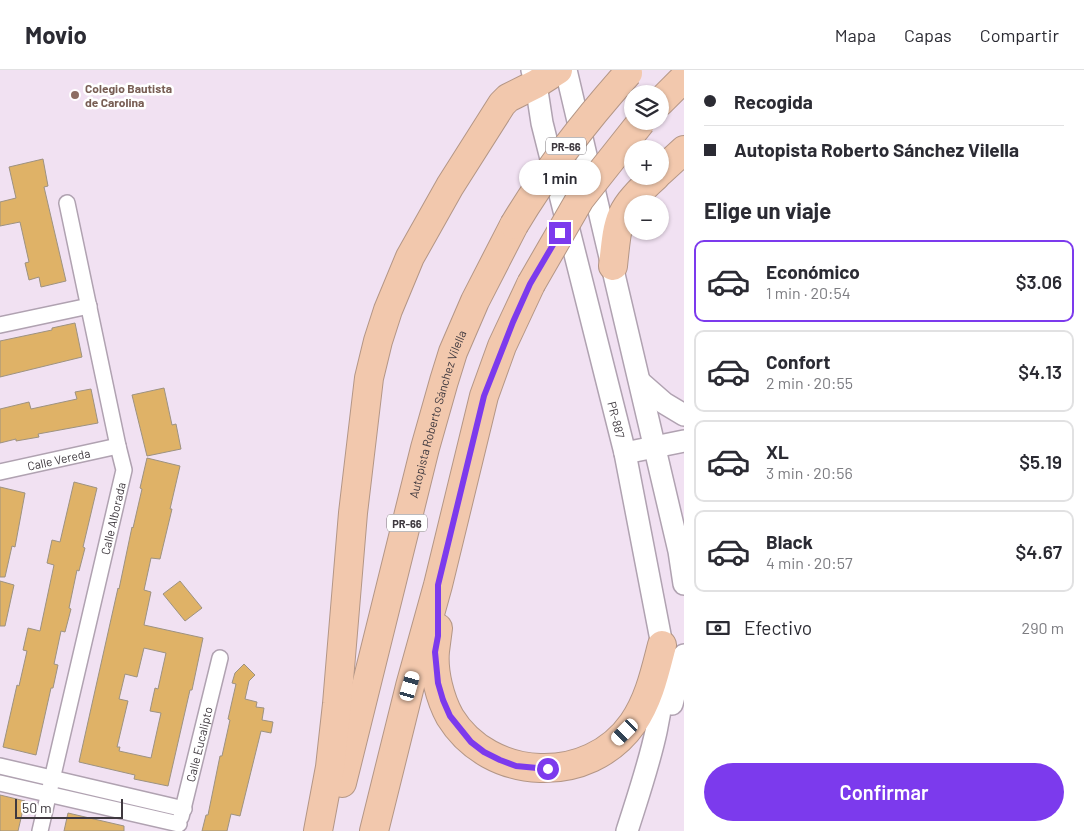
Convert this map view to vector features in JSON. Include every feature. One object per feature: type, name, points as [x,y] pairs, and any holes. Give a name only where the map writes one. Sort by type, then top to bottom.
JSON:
[{"type":"highway","name":"Autopista Roberto Sánchez Vilella","points":[[331,831],[425,448],[454,352],[475,301],[514,225],[532,195],[566,146],[630,72]]},
{"type":"highway","points":[[318,831],[330,767],[353,513],[369,378],[378,341],[388,310],[410,257],[450,186],[502,104],[542,75]]},
{"type":"highway","points":[[669,93],[684,78]]},
{"type":"highway","points":[[374,831],[410,686],[438,585],[484,396],[502,346],[530,284],[580,199],[635,130]]},
{"type":"highway","points":[[669,164],[684,150]]},
{"type":"highway","points":[[613,266],[619,219],[635,195],[646,185]]},
{"type":"highway","points":[[438,585],[438,636],[435,652],[438,683],[443,700],[450,716],[471,742],[484,752],[516,766],[548,769],[574,765],[602,752],[634,723],[652,684],[678,659]]},
{"type":"street","points":[[566,70],[655,447],[682,541],[684,584]]},
{"type":"street","name":"PR-887","points":[[542,75],[542,123],[678,659],[665,731],[645,774]]},
{"type":"street","name":"Calle Alborada","points":[[40,831],[124,470],[67,203]]},
{"type":"street","points":[[0,325],[89,306]]},
{"type":"street","points":[[640,382],[664,403],[684,416]]},
{"type":"street","points":[[625,453],[684,441]]},
{"type":"street","name":"Calle Vereda","points":[[0,472],[118,446]]},
{"type":"street","name":"Calle Eucalipto","points":[[178,828],[220,658]]},
{"type":"street","name":"PR-887","points":[[627,831],[654,744],[665,669],[678,659]]},
{"type":"street","points":[[0,766],[184,808]]},
{"type":"street","points":[[0,783],[178,828]]},
{"type":"building","points":[[43,159],[48,186],[44,187],[66,281],[41,287],[39,277],[29,280],[25,263],[29,262],[20,222],[0,226],[0,202],[16,198],[9,167]]},
{"type":"building","points":[[75,323],[82,357],[0,377],[0,341]]},
{"type":"building","points":[[164,388],[172,425],[176,424],[181,449],[147,456],[132,395]]},
{"type":"building","points":[[91,389],[98,423],[38,434],[39,437],[16,441],[16,439],[0,443],[0,409],[29,402],[31,409],[77,399],[75,392]]},
{"type":"building","points":[[147,458],[180,466],[160,559],[151,558],[144,590],[151,592],[144,625],[203,638],[168,786],[134,779],[135,775],[79,762],[142,489],[140,488]],"holes":[[[144,648],[166,653],[158,689],[155,688],[150,711],[161,713],[151,758],[119,751],[120,747],[117,747],[128,701],[119,699],[125,674],[137,677]]]},
{"type":"building","points":[[74,482],[97,488],[83,547],[85,548],[79,571],[77,570],[69,608],[71,609],[65,632],[61,631],[54,664],[58,665],[36,755],[3,747],[27,651],[23,650],[28,628],[40,631],[54,565],[47,563],[52,540],[60,542]]},
{"type":"building","points":[[0,487],[25,493],[15,547],[12,546],[5,577],[0,577]]},
{"type":"building","points":[[0,581],[14,585],[5,626],[0,626]]},
{"type":"building","points":[[180,581],[202,608],[185,621],[163,594]]},
{"type":"building","points":[[244,664],[255,675],[249,681],[245,699],[257,702],[256,707],[264,708],[262,720],[273,722],[271,733],[261,731],[240,816],[231,814],[227,831],[202,831],[206,815],[208,815],[220,756],[222,756],[230,720],[228,719],[236,684],[232,683],[235,673]]},
{"type":"building","points":[[0,795],[25,801],[18,831],[0,831]]},
{"type":"building","points":[[68,813],[124,826],[124,831],[64,831]]},
{"type":"place","name":"Colegio Bautista de Carolina","points":[[75,95]]},
{"type":"route","points":[[548,769],[516,766],[484,752],[471,742],[450,716],[443,700],[438,683],[435,652],[438,636],[438,585],[484,396],[502,346],[530,284],[560,233]]}]
